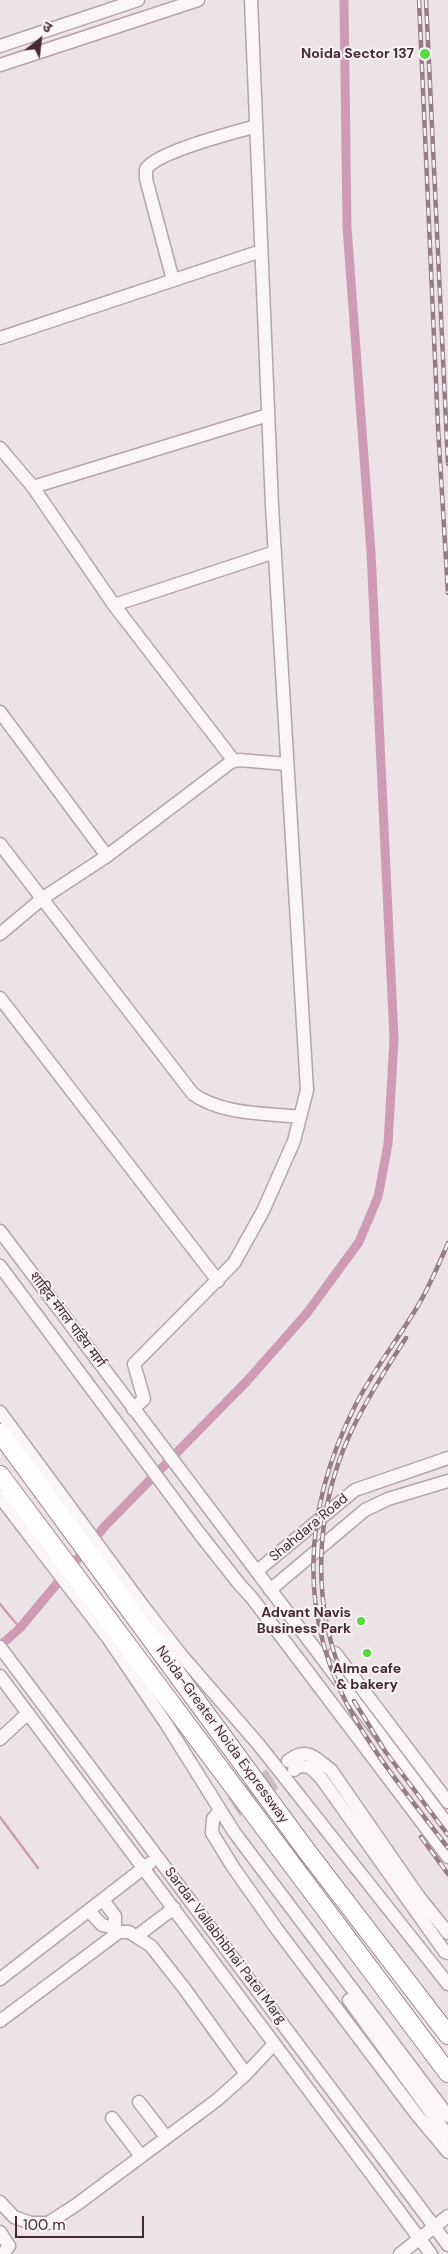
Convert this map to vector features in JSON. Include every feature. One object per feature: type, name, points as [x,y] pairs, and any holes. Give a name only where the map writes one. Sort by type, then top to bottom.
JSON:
[{"type":"highway","name":"Noida-Greater Noida Expressway","points":[[0,1433],[47,1487],[138,1610],[306,1850],[448,2035]]},
{"type":"highway","name":"Noida-Greater Noida Expressway","points":[[0,1475],[22,1514],[448,2073]]},
{"type":"street","points":[[0,46],[138,0]]},
{"type":"street","points":[[0,65],[198,0]]},
{"type":"street","points":[[136,1412],[144,1399],[134,1364],[234,1263],[263,1211],[294,1141],[307,1090],[274,552],[251,0]]},
{"type":"street","points":[[173,280],[146,179],[146,169],[153,162],[183,149],[256,126]]},
{"type":"street","points":[[0,338],[262,251]]},
{"type":"street","points":[[33,487],[268,415]]},
{"type":"street","points":[[0,448],[33,487],[114,605],[234,761]]},
{"type":"street","points":[[114,605],[274,552]]},
{"type":"street","points":[[0,712],[107,856]]},
{"type":"street","points":[[0,934],[43,898],[107,856],[234,761],[287,764]]},
{"type":"street","points":[[0,844],[193,1094],[204,1102],[230,1110],[300,1117]]},
{"type":"street","points":[[0,998],[218,1281]]},
{"type":"street","name":"शाहिद मंगल पांडेय मार्ग","points":[[0,1231],[270,1590],[445,1816]]},
{"type":"street","points":[[0,1266],[199,1533],[443,1841],[448,1857]]},
{"type":"street","points":[[38,1318],[57,1306]]},
{"type":"street","points":[[0,1412],[47,1487]]},
{"type":"street","name":"Shahdara Road","points":[[257,1571],[355,1490],[448,1458]]},
{"type":"street","name":"Shahdara Road","points":[[270,1590],[366,1510],[388,1499],[448,1481]]},
{"type":"street","points":[[0,1497],[22,1514]]},
{"type":"street","points":[[138,1610],[182,1656],[259,1744],[448,1984]]},
{"type":"street","points":[[112,1634],[221,1814],[448,2116]]},
{"type":"street","name":"Sardar Vallabhbhai Patel Marg","points":[[0,1647],[435,2228],[446,2240]]},
{"type":"street","points":[[335,1653],[448,1802]]},
{"type":"street","name":"Sardar Vallabhbhai Patel Marg","points":[[0,1676],[420,2239],[427,2253]]},
{"type":"street","points":[[0,1739],[26,1712]]},
{"type":"street","points":[[448,1933],[419,1896],[331,1770],[312,1755],[305,1753],[297,1754],[291,1766],[310,1767],[321,1778],[445,1952],[448,1953]]},
{"type":"street","points":[[448,2136],[222,1828],[220,1818],[213,1819],[212,1833],[233,1867],[276,1928],[417,2115],[448,2152]]},
{"type":"street","points":[[0,1979],[158,1857]]},
{"type":"street","points":[[103,1900],[115,1916],[117,1930]]},
{"type":"street","points":[[137,1936],[174,1908]]},
{"type":"street","points":[[89,1911],[102,1925],[129,1932],[151,1946],[246,2074]]},
{"type":"street","points":[[0,2021],[117,1930]]},
{"type":"street","points":[[0,2202],[14,2217],[31,2223],[48,2223],[76,2205],[217,2100],[246,2074],[274,2044]]},
{"type":"street","points":[[139,2102],[166,2137]]},
{"type":"street","points":[[112,2118],[141,2156]]},
{"type":"street","points":[[400,2254],[448,2216]]},
{"type":"street","points":[[0,2232],[9,2246],[3,2254]]},
{"type":"street","points":[[427,2253],[446,2240]]},
{"type":"waterway","points":[[0,1646],[20,1628],[105,1526],[247,1381],[307,1313],[359,1242],[378,1197],[388,1144],[394,1039],[371,552],[347,227],[344,0]]},
{"type":"waterway","points":[[0,1604],[20,1628]]},
{"type":"waterway","points":[[0,1817],[38,1868]]},
{"type":"tunnel","points":[[217,1814],[285,1763]]},
{"type":"tunnel","points":[[222,1822],[292,1771]]},
{"type":"railway","points":[[419,0],[438,427],[448,593]]},
{"type":"railway","points":[[426,0],[448,464]]},
{"type":"railway","points":[[448,1243],[423,1297],[363,1391],[338,1443],[325,1483],[317,1523],[313,1563],[315,1603],[323,1643],[337,1683],[357,1722],[378,1754],[448,1848]]},
{"type":"railway","points":[[339,1667],[324,1609],[321,1579],[322,1549],[330,1490],[356,1421],[406,1338]]},
{"type":"railway","points":[[354,1701],[385,1751],[448,1835]]},
{"type":"railway","points":[[421,1837],[448,1874]]},
{"type":"place","name":"Noida Sector 137","points":[[425,54]]},
{"type":"place","name":"Advant Navis Business Park","points":[[361,1621]]},
{"type":"place","name":"Alma cafe & bakery","points":[[367,1653]]}]
